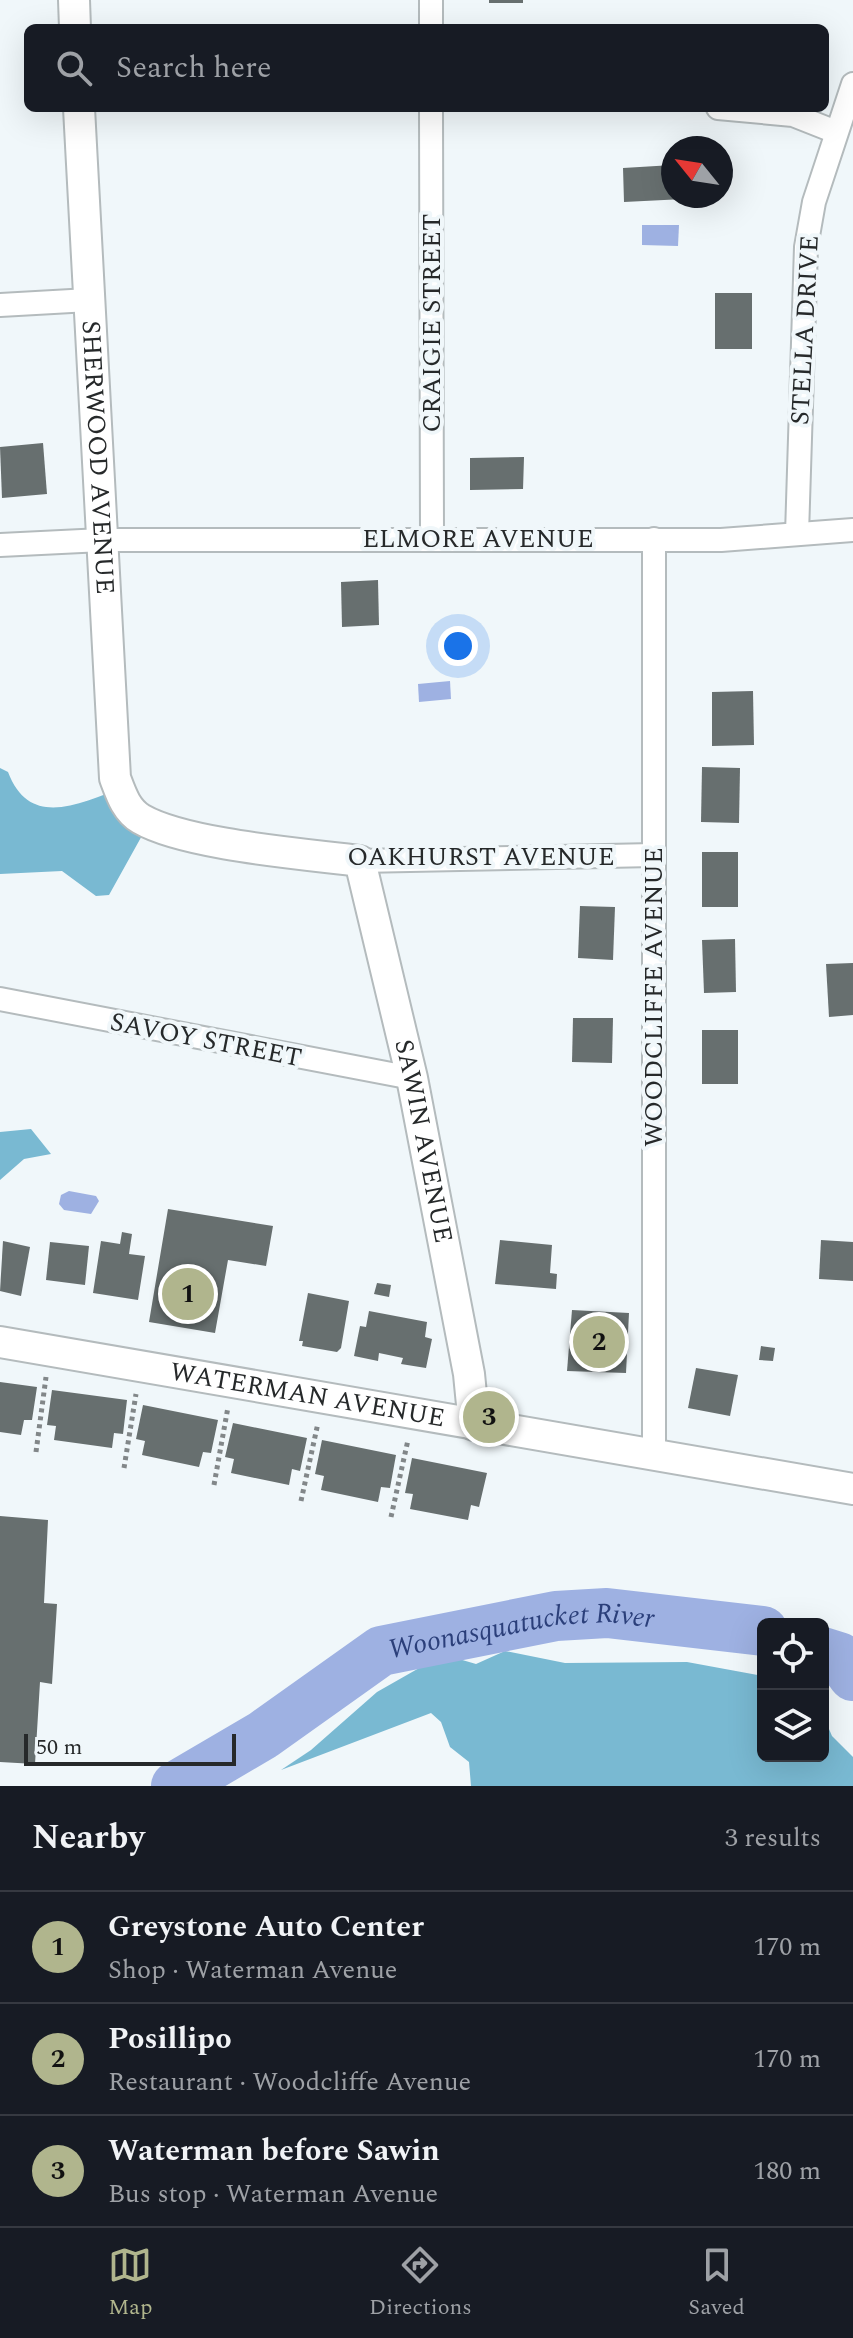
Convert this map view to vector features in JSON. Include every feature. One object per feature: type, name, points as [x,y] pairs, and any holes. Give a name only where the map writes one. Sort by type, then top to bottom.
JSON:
[{"type":"street","points":[[74,0],[75,24]]},
{"type":"street","points":[[431,0],[431,24]]},
{"type":"street","name":"STELLA DRIVE","points":[[797,534],[806,247],[814,202],[853,84]]},
{"type":"street","name":"SHERWOOD AVENUE","points":[[79,112],[115,778],[125,805]]},
{"type":"street","name":"CRAIGIE STREET","points":[[431,112],[432,538]]},
{"type":"street","points":[[761,112],[793,115],[836,132]]},
{"type":"street","points":[[0,305],[89,300]]},
{"type":"street","name":"ELMORE AVENUE","points":[[0,545],[102,540],[721,540],[853,530]]},
{"type":"street","name":"WOODCLIFFE AVENUE","points":[[654,539],[654,1454]]},
{"type":"street","name":"OAKHURST AVENUE","points":[[125,805],[140,819],[200,837],[360,861],[654,855]]},
{"type":"street","name":"SAWIN AVENUE","points":[[360,861],[412,1078],[469,1374],[474,1425]]},
{"type":"street","name":"SAVOY STREET","points":[[0,999],[412,1078]]},
{"type":"street","name":"WATERMAN AVENUE","points":[[0,1342],[853,1489]]},
{"type":"path","points":[[36,1452],[47,1370]]},
{"type":"path","points":[[124,1468],[138,1383]]},
{"type":"path","points":[[214,1485],[229,1400]]},
{"type":"path","points":[[301,1501],[319,1417]]},
{"type":"path","points":[[391,1517],[409,1435]]},
{"type":"shaded area","points":[[642,225],[679,225],[678,246],[642,245]]},
{"type":"shaded area","points":[[450,681],[451,699],[419,702],[418,684]]},
{"type":"shaded area","points":[[0,768],[8,772],[17,790],[29,801],[43,806],[74,805],[125,787],[149,823],[109,895],[96,896],[62,871],[0,874]]},
{"type":"shaded area","points":[[31,1129],[51,1154],[24,1159],[0,1180],[0,1132]]},
{"type":"shaded area","points":[[69,1191],[96,1196],[99,1201],[91,1214],[64,1210],[59,1204],[61,1195]]},
{"type":"shaded area","points":[[505,1651],[565,1663],[687,1662],[757,1675],[757,1762],[829,1762],[829,1729],[853,1757],[853,1786],[471,1786],[469,1762],[450,1747],[441,1722],[431,1713],[281,1770],[311,1750],[377,1692],[435,1659],[452,1657],[476,1664]]},
{"type":"building","points":[[489,0],[523,0],[523,3],[489,3]]},
{"type":"building","points":[[661,166],[661,200],[624,202],[623,168]]},
{"type":"building","points":[[715,293],[752,293],[752,349],[715,349]]},
{"type":"building","points":[[43,443],[47,494],[2,498],[0,447]]},
{"type":"building","points":[[524,457],[523,489],[470,490],[470,458]]},
{"type":"building","points":[[378,580],[379,625],[342,627],[341,582]]},
{"type":"building","points":[[753,691],[754,745],[712,746],[712,692]]},
{"type":"building","points":[[702,767],[740,768],[739,823],[701,822]]},
{"type":"building","points":[[702,852],[738,852],[738,907],[702,907]]},
{"type":"building","points":[[580,906],[615,907],[613,960],[578,958]]},
{"type":"building","points":[[735,939],[736,992],[704,993],[702,940]]},
{"type":"building","points":[[853,963],[853,1015],[829,1017],[826,964]]},
{"type":"building","points":[[573,1018],[613,1018],[612,1063],[572,1062]]},
{"type":"building","points":[[702,1030],[738,1030],[738,1084],[702,1084]]},
{"type":"building","points":[[168,1209],[273,1226],[266,1266],[228,1260],[215,1333],[149,1322]]},
{"type":"building","points":[[122,1232],[132,1234],[129,1254],[145,1256],[138,1300],[93,1293],[101,1241],[120,1244]]},
{"type":"building","points":[[500,1240],[552,1245],[550,1273],[557,1274],[556,1289],[495,1284]]},
{"type":"building","points":[[821,1240],[853,1242],[853,1281],[819,1279]]},
{"type":"building","points":[[3,1241],[30,1247],[21,1296],[0,1291]]},
{"type":"building","points":[[50,1242],[89,1246],[85,1285],[46,1280]]},
{"type":"building","points":[[377,1283],[391,1285],[389,1297],[374,1294]]},
{"type":"building","points":[[308,1293],[349,1301],[341,1348],[337,1352],[302,1346],[303,1341],[299,1341]]},
{"type":"building","points":[[572,1310],[629,1313],[626,1373],[567,1371]]},
{"type":"building","points":[[369,1311],[427,1322],[425,1337],[432,1339],[426,1368],[401,1364],[403,1358],[379,1353],[378,1361],[354,1356],[360,1326],[366,1327]]},
{"type":"building","points":[[761,1346],[775,1348],[773,1361],[759,1360]]},
{"type":"building","points":[[696,1368],[738,1375],[730,1416],[688,1408]]},
{"type":"building","points":[[0,1382],[37,1387],[32,1420],[24,1420],[21,1435],[0,1432]]},
{"type":"building","points":[[52,1390],[127,1400],[123,1434],[114,1433],[112,1448],[54,1440],[56,1426],[47,1425]]},
{"type":"building","points":[[143,1405],[218,1420],[211,1453],[203,1452],[199,1467],[142,1455],[145,1441],[136,1439]]},
{"type":"building","points":[[233,1423],[307,1438],[300,1471],[292,1469],[289,1485],[231,1473],[234,1459],[225,1457]]},
{"type":"building","points":[[322,1440],[396,1455],[390,1488],[381,1487],[378,1502],[321,1490],[324,1476],[315,1474]]},
{"type":"building","points":[[412,1458],[487,1473],[479,1507],[471,1505],[468,1520],[410,1509],[413,1494],[405,1493]]},
{"type":"building","points":[[0,1516],[48,1520],[44,1603],[57,1604],[52,1684],[40,1682],[35,1764],[0,1762]]},
{"type":"waterway","name":"Woonasquatucket River","points":[[176,1786],[263,1735],[381,1651],[556,1616],[607,1613],[757,1630]]},
{"type":"waterway","name":"Woonasquatucket River","points":[[829,1654],[839,1657],[853,1676]]},
{"type":"place","name":"Greystone Auto Center","points":[[188,1294]]},
{"type":"place","name":"Posillipo","points":[[599,1342]]},
{"type":"place","name":"Waterman before Sawin","points":[[489,1417]]}]
